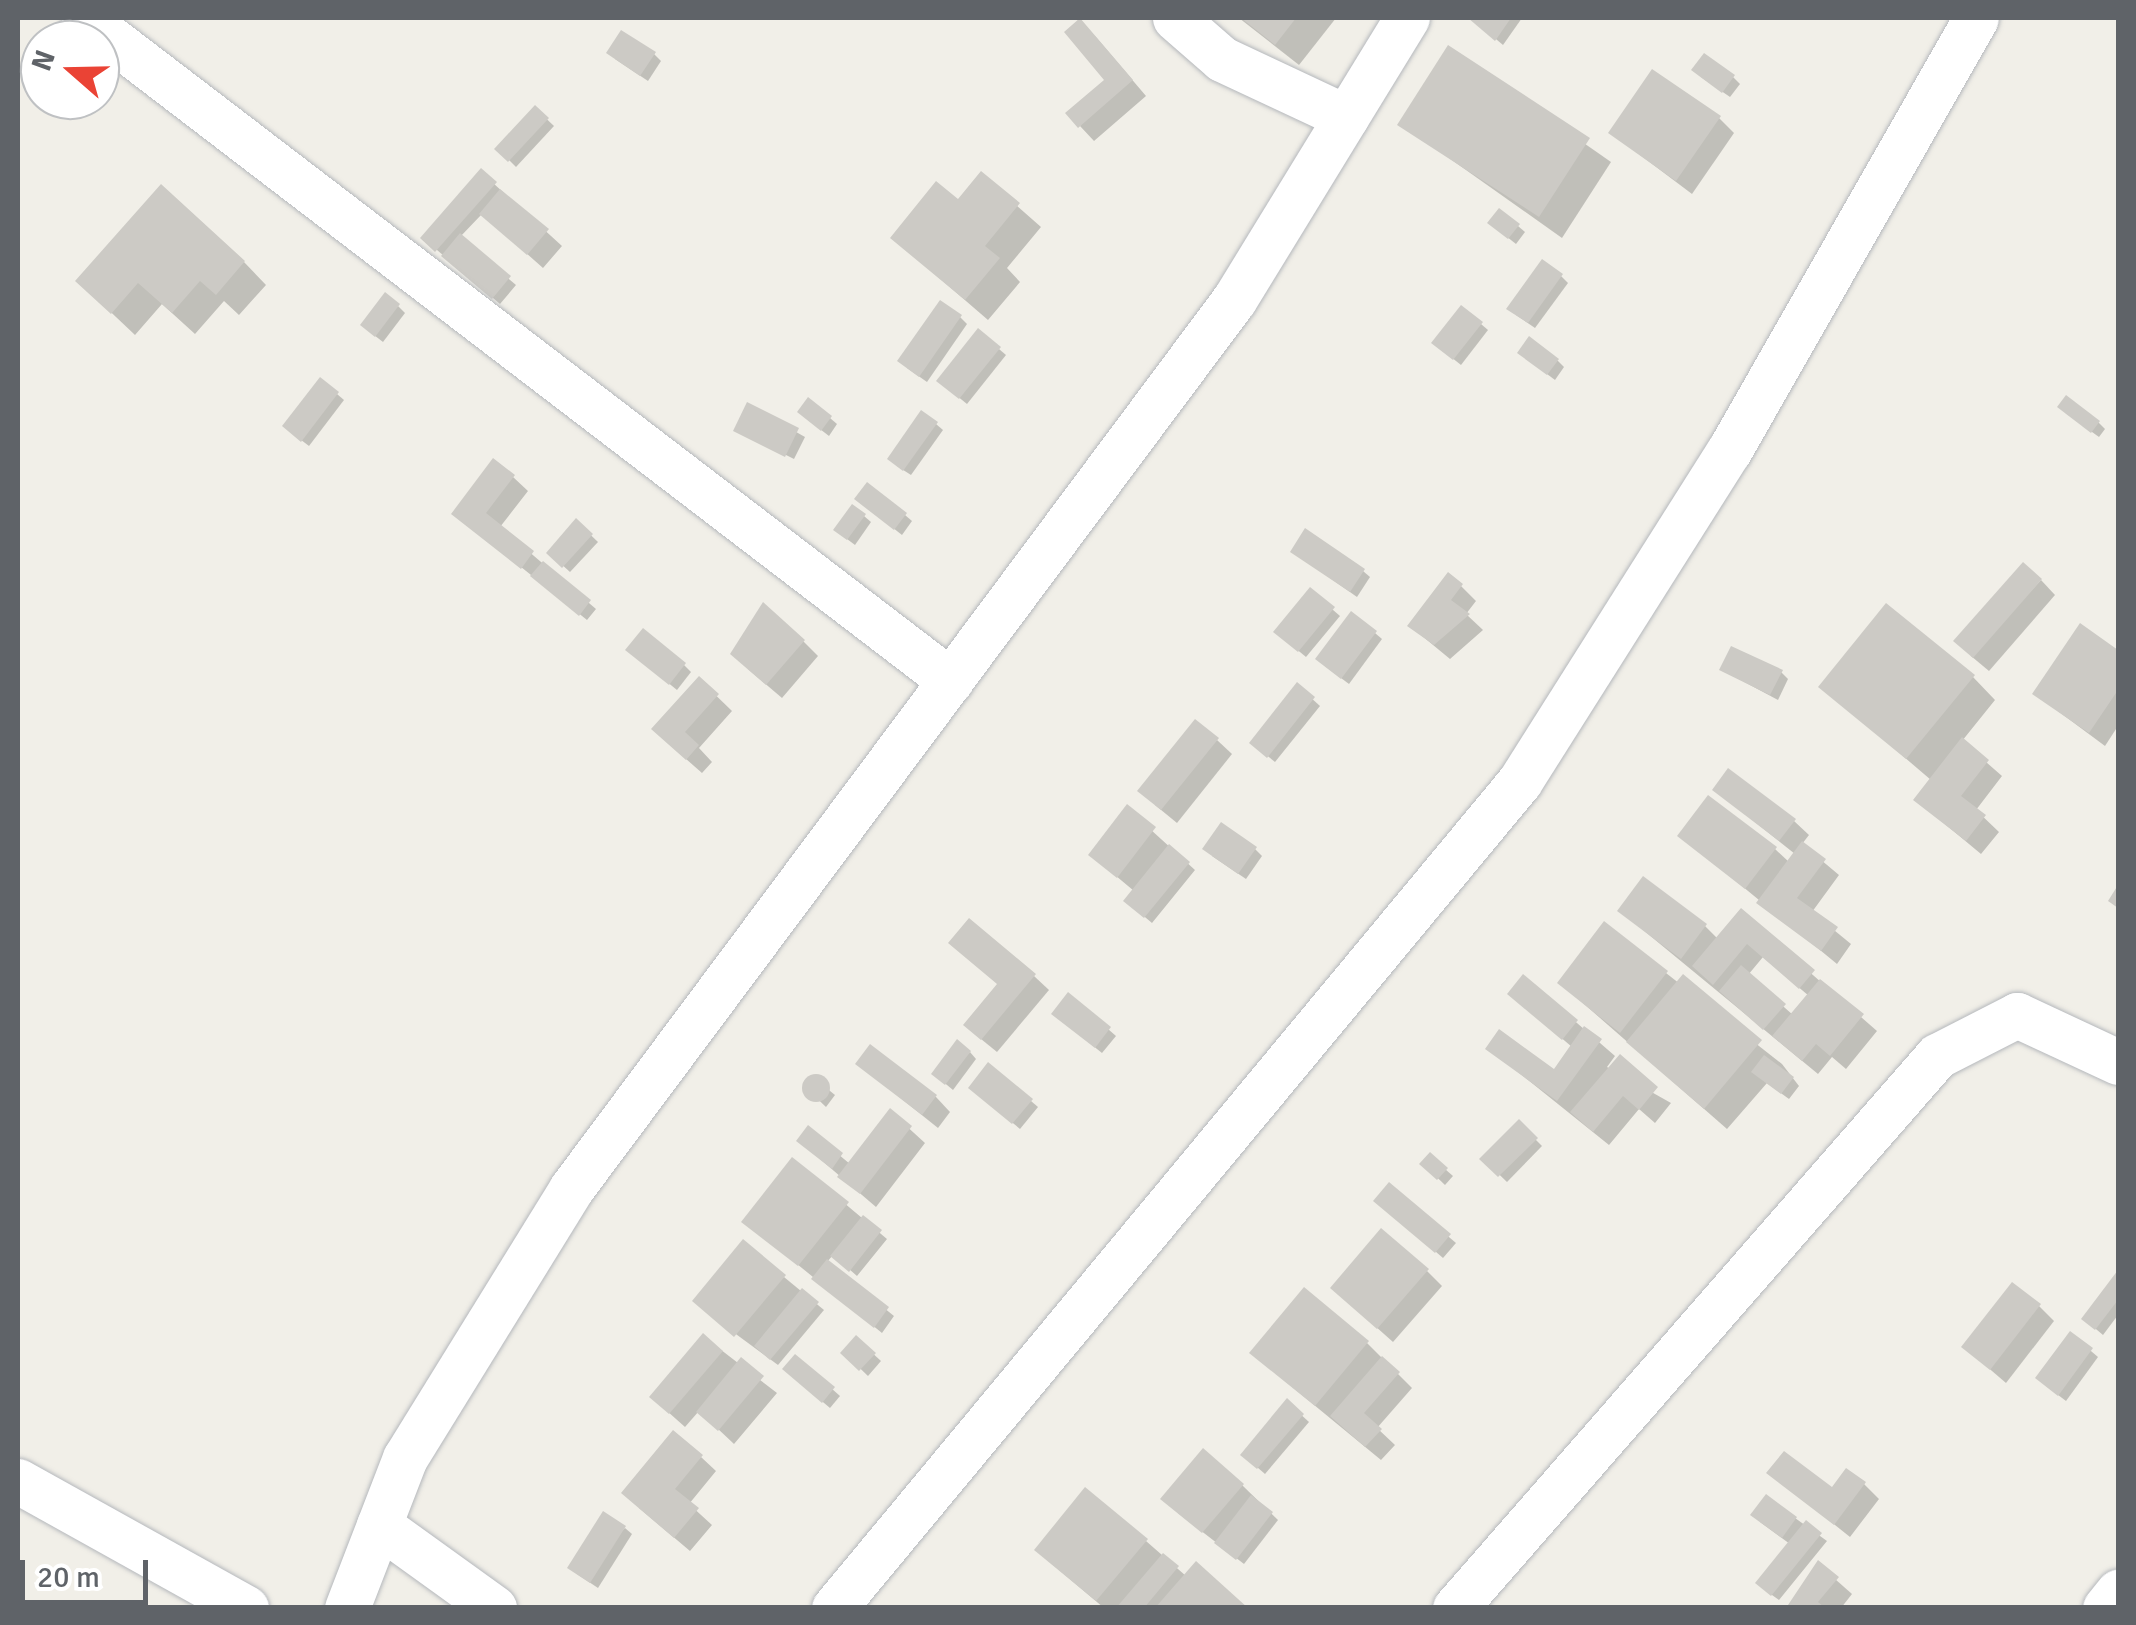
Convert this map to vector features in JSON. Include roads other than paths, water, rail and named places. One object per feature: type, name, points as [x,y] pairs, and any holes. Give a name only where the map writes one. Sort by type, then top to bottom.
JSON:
[{"type":"street","points":[[84,18],[951,681]]},
{"type":"street","points":[[1174,18],[1222,59],[1346,117]]},
{"type":"street","points":[[347,1608],[405,1458],[572,1190],[1234,300],[1407,18]]},
{"type":"street","points":[[834,1608],[1520,782],[1729,451],[1976,18]]},
{"type":"street","points":[[1455,1608],[1937,1056],[2017,1016],[2118,1062]]},
{"type":"street","points":[[18,1480],[246,1608]]},
{"type":"street","points":[[379,1524],[494,1608]]},
{"type":"street","points":[[2105,1608],[2118,1592]]}]
